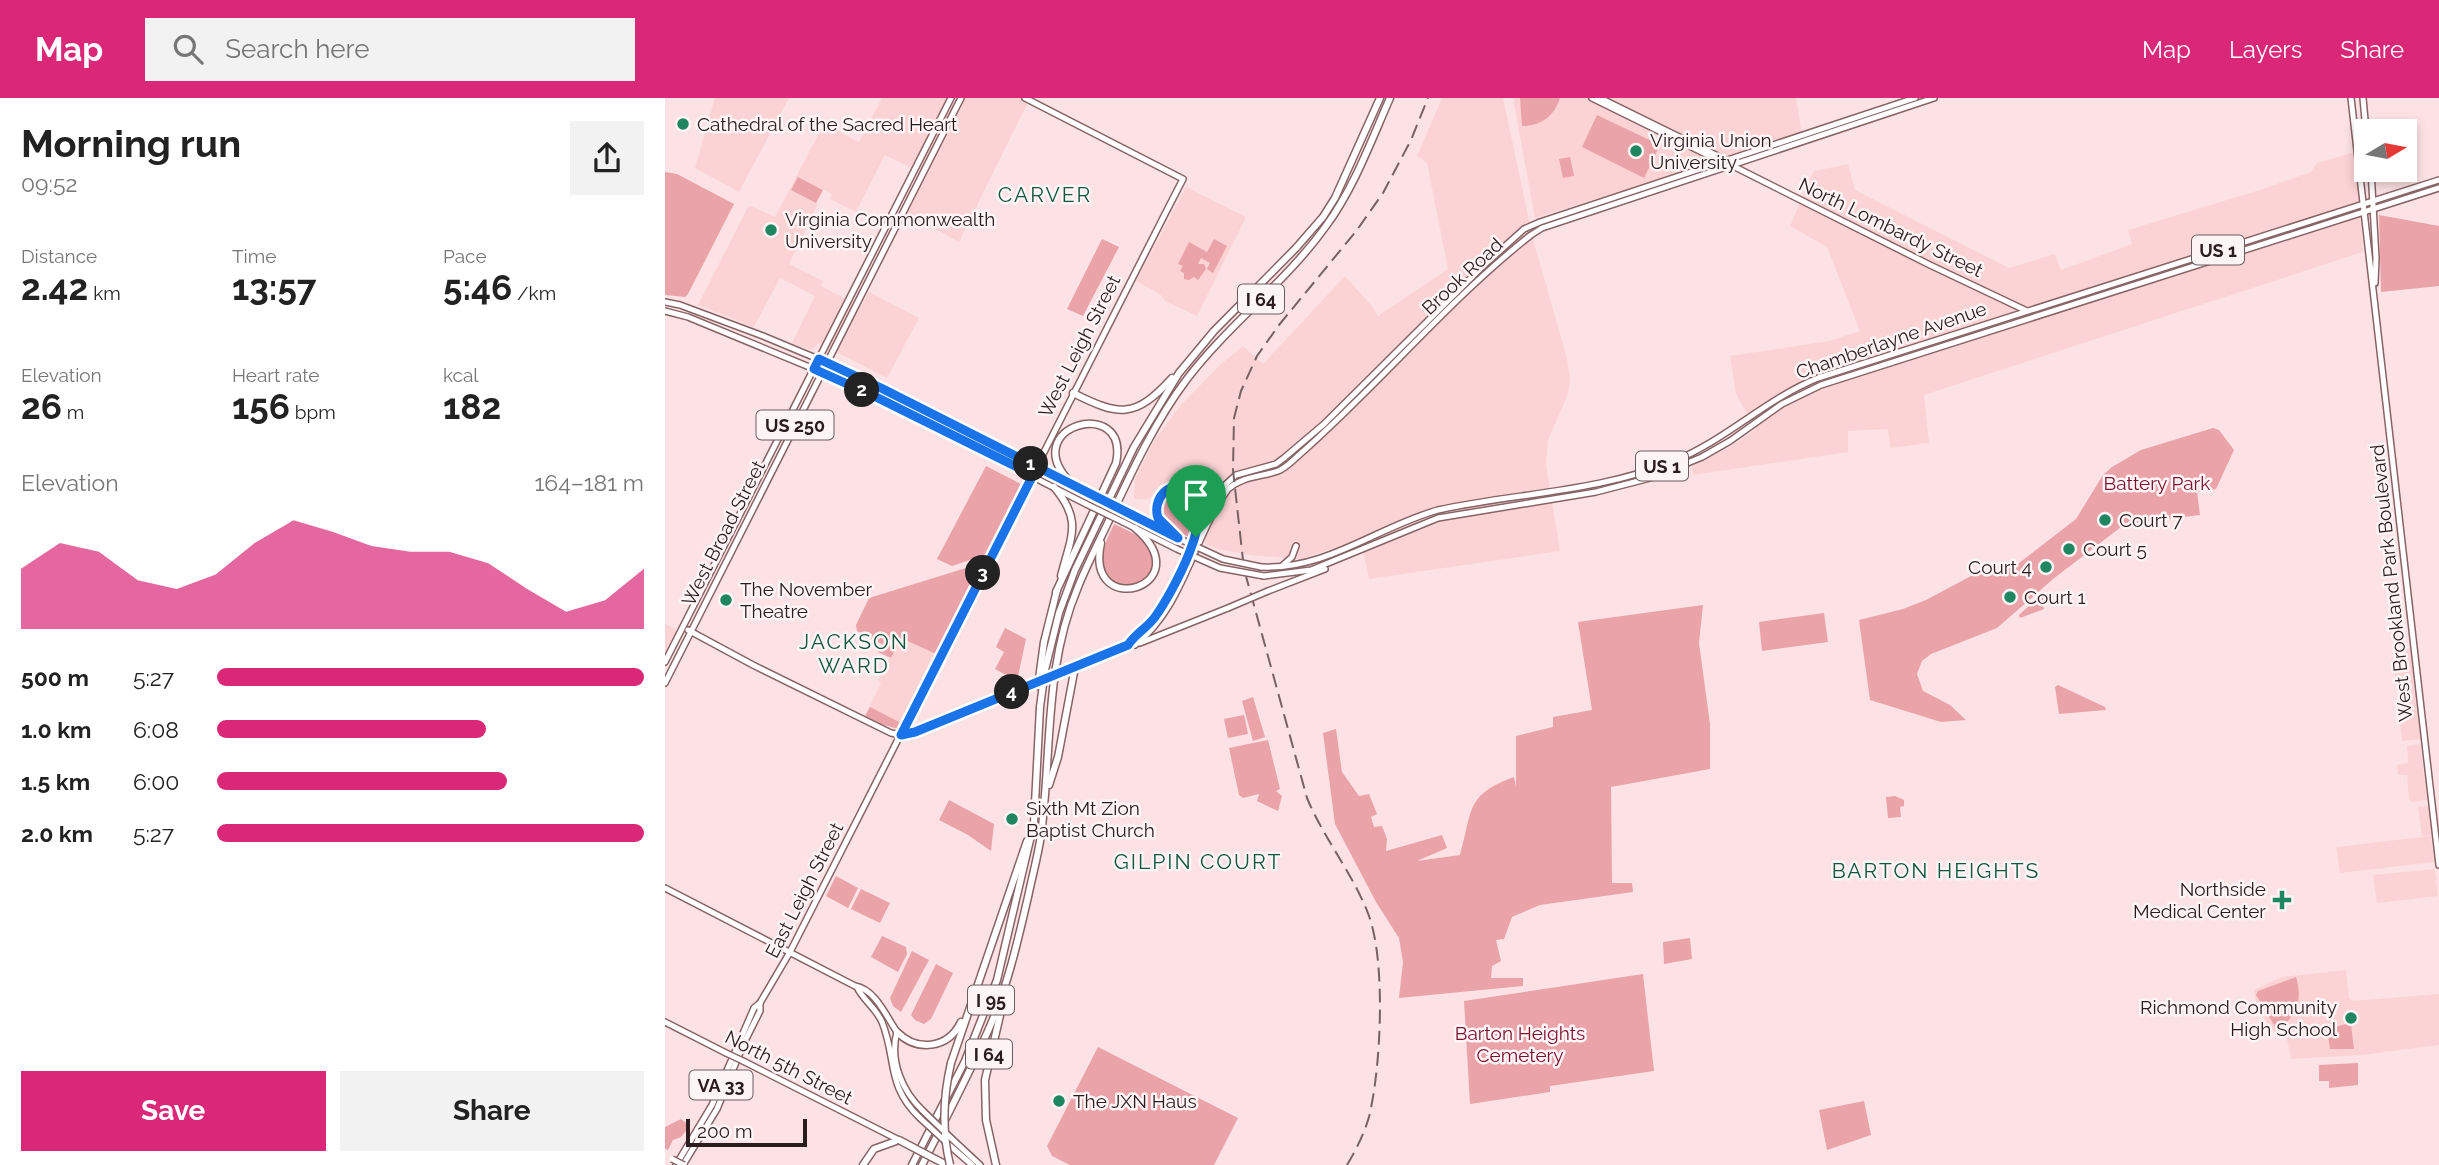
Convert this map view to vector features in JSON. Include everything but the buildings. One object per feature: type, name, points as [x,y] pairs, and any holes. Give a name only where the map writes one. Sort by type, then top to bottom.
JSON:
[{"type":"highway","name":"I 64","points":[[949,1165],[944,1109],[951,1063],[1034,823],[1045,670],[1054,627],[1066,592],[1134,447],[1179,373],[1214,331],[1324,217],[1380,98]]},
{"type":"highway","name":"I 64","points":[[996,1165],[986,1120],[985,1080],[1038,853],[1046,790],[1050,707],[1060,644],[1077,589],[1142,451],[1172,400],[1205,357],[1314,242],[1340,206],[1390,98]]},
{"type":"highway","points":[[1073,393],[1104,408],[1132,408],[1150,400],[1179,373]]},
{"type":"highway","points":[[1056,592],[1116,463],[1118,453],[1115,440],[1100,426],[1077,424],[1060,439],[1056,452],[1058,463],[1062,473],[1072,484]]},
{"type":"highway","points":[[1039,729],[1039,666],[1073,521],[1070,508],[1054,487]]},
{"type":"highway","points":[[1104,532],[1100,550],[1101,572],[1115,587],[1129,589],[1146,583],[1156,566],[1153,546],[1135,528]]},
{"type":"highway","points":[[1046,790],[1058,757],[1075,667]]},
{"type":"highway","name":"I 95","points":[[912,1165],[965,1061],[992,997],[1034,823]]},
{"type":"highway","name":"I 95","points":[[922,1165],[992,1023],[1009,972]]},
{"type":"highway","points":[[897,1032],[918,1045],[938,1044],[949,1039],[957,1030],[972,1002]]},
{"type":"highway","points":[[863,1165],[874,1149],[898,1140],[949,1165]]},
{"type":"main road","name":"West Broad Street","points":[[665,662],[951,98]]},
{"type":"main road","name":"West Broad Street","points":[[665,682],[961,98]]},
{"type":"main road","name":"West Leigh Street","points":[[873,790],[1183,179],[1025,98]]},
{"type":"main road","name":"North Lombardy Street","points":[[1592,98],[1723,161]]},
{"type":"main road","name":"North Lombardy Street","points":[[1600,98],[2036,316]]},
{"type":"main road","name":"Brook Road","points":[[1131,645],[1158,612],[1220,491],[1227,483],[1248,470],[1276,464],[1324,424],[1483,266],[1524,229],[1915,98]]},
{"type":"main road","name":"Brook Road","points":[[1131,645],[1155,626],[1165,611],[1229,489],[1241,480],[1285,467],[1327,431],[1523,241],[1542,228],[1934,98]]},
{"type":"main road","name":"West Brookland Park Boulevard","points":[[2351,98],[2439,865]]},
{"type":"main road","points":[[2363,98],[2365,119]]},
{"type":"main road","name":"Chamberlayne Avenue","points":[[1072,484],[1223,559],[1261,567],[1279,567],[1322,559],[1438,510],[1612,481],[1651,470],[1714,442],[1769,403],[1807,382],[2439,180]]},
{"type":"main road","name":"West Brookland Park Boulevard","points":[[2372,182],[2374,297]]},
{"type":"main road","name":"Chamberlayne Avenue","points":[[1054,487],[1220,568],[1264,576],[1300,573],[1438,519],[1596,492],[1654,477],[1682,467],[1718,448],[1782,404],[1808,390],[2439,188]]},
{"type":"main road","points":[[2004,300],[2009,309],[2005,318]]},
{"type":"main road","name":"US 1","points":[[665,302],[692,309],[828,363],[1072,484]]},
{"type":"main road","name":"US 1","points":[[665,312],[689,317],[823,372],[1054,487]]},
{"type":"main road","points":[[1180,539],[1161,523],[1156,512],[1160,495],[1174,487],[1189,490],[1198,502],[1200,509],[1196,537]]},
{"type":"main road","points":[[1279,567],[1292,558],[1296,547]]},
{"type":"main road","name":"Chamberlayne Avenue","points":[[901,735],[915,732],[1229,608],[1331,566],[1343,558]]},
{"type":"main road","points":[[682,627],[870,723],[901,735]]},
{"type":"main road","name":"East Leigh Street","points":[[674,1162],[706,1117],[744,1027],[790,952],[873,790]]},
{"type":"main road","points":[[665,888],[861,987],[877,1002],[897,1032],[894,1046],[899,1074],[919,1114]]},
{"type":"main road","points":[[857,987],[881,1020],[896,1082],[919,1114],[980,1165]]},
{"type":"main road","name":"East Leigh Street","points":[[684,1165],[717,1109],[743,1045],[760,1012],[760,1003]]},
{"type":"main road","name":"North 5th Street","points":[[665,1022],[898,1140]]},
{"type":"main road","points":[[950,1141],[972,1165]]},
{"type":"main road","points":[[665,1156],[684,1165]]},
{"type":"shaded area","name":"Virginia Commonwealth University","points":[[715,98],[789,98],[739,192],[695,168]]},
{"type":"shaded area","name":"Virginia Commonwealth University","points":[[882,98],[1030,98],[959,242],[907,214],[926,175],[885,155],[856,212],[830,199],[832,194],[798,177],[791,190],[818,204],[789,264],[823,281],[821,286],[861,307],[869,292],[919,318],[887,378],[819,343],[811,350],[792,343],[815,296],[780,278],[754,327],[698,305],[748,207],[775,217],[824,124],[859,142]]},
{"type":"shaded area","points":[[1442,98],[1503,98],[1533,239],[1567,358],[1570,379],[1568,394],[1548,440],[1546,465],[1560,551],[1369,579],[1361,539],[1301,559],[1250,555],[1205,544],[1211,490],[1192,482],[1160,485],[1149,499],[1134,499],[1135,479],[1154,441],[1180,406],[1220,365],[1243,346],[1263,364],[1345,276],[1378,316],[1448,269],[1427,163],[1417,156]]},
{"type":"shaded area","name":"Virginia Union University","points":[[1513,98],[1796,98],[1802,134],[1535,218]]},
{"type":"shaded area","points":[[2354,152],[2354,182],[2357,182],[2363,252],[1924,395],[1929,443],[1890,448],[1888,429],[1848,431],[1848,452],[1693,475],[1692,467],[1730,447],[1756,429],[1736,394],[1730,356],[1829,341],[1860,331],[1827,247],[1790,226],[1814,171],[1848,164],[1855,190],[2009,268],[2055,254],[2061,270],[2132,244],[2128,230],[2311,172],[2317,163]]},
{"type":"shaded area","points":[[1186,187],[1246,217],[1197,316],[1165,301],[1161,295],[1136,281]]},
{"type":"shaded area","points":[[665,624],[677,633],[665,657]]},
{"type":"shaded area","points":[[901,637],[936,654],[898,729],[865,716],[881,683],[878,680]]},
{"type":"shaded area","points":[[2411,648],[2421,739],[2402,741],[2400,679],[2396,680],[2391,659],[2394,650]]},
{"type":"shaded area","points":[[2420,744],[2427,800],[2412,802],[2409,800],[2407,775],[2398,775],[2397,765],[2408,763],[2407,746]]},
{"type":"shaded area","points":[[2429,806],[2432,835],[2422,836],[2418,807]]},
{"type":"shaded area","points":[[2431,836],[2434,862],[2340,873],[2336,847]]},
{"type":"shaded area","points":[[2435,869],[2438,896],[2377,903],[2373,875]]},
{"type":"shaded area","name":"Richmond Community High School","points":[[2346,970],[2349,998],[2353,1001],[2439,994],[2439,1045],[2362,1055],[2291,1059],[2286,1034],[2272,1031],[2256,1004],[2254,990],[2281,977]]},
{"type":"green space","points":[[1520,98],[1560,98],[1548,118],[1522,126]]},
{"type":"green space","points":[[1597,115],[1660,145],[1644,178],[1582,147]]},
{"type":"green space","points":[[1570,157],[1574,176],[1563,178],[1559,159]]},
{"type":"green space","points":[[665,172],[677,174],[734,204],[685,297],[665,295]]},
{"type":"green space","points":[[798,177],[823,190],[816,203],[791,190]]},
{"type":"green space","points":[[2356,209],[2177,269],[2176,267]]},
{"type":"green space","points":[[2379,215],[2439,226],[2439,286],[2381,292]]},
{"type":"green space","points":[[1102,239],[1119,247],[1083,316],[1067,309]]},
{"type":"green space","points":[[1214,239],[1227,246],[1213,273],[1207,269],[1210,263],[1201,258],[1198,264],[1204,264],[1206,269],[1198,280],[1194,277],[1184,279],[1184,273],[1180,271],[1183,266],[1178,264],[1189,242],[1207,252]]},
{"type":"green space","name":"Battery Park","points":[[2213,428],[2219,430],[2234,450],[2216,489],[2197,492],[2200,515],[2125,524],[2053,579],[1997,628],[1931,654],[1922,661],[1917,674],[1923,691],[1950,705],[1966,720],[1941,722],[1870,700],[1859,620],[1926,600],[1973,575],[2014,567],[2076,519],[2103,475],[2112,467],[2141,450]]},
{"type":"green space","points":[[986,466],[1021,484],[987,554],[952,566],[937,559]]},
{"type":"green space","points":[[1177,489],[1186,492],[1195,502],[1195,524],[1190,538],[1168,524],[1160,513],[1162,498]]},
{"type":"green space","points":[[1114,524],[1140,538],[1150,549],[1151,570],[1139,583],[1120,583],[1111,579],[1105,571],[1104,551]]},
{"type":"green space","points":[[982,563],[936,654],[901,638],[891,658],[878,652],[882,644],[857,631],[856,625],[869,598]]},
{"type":"green space","points":[[2040,596],[2043,598],[2044,609],[2020,618],[2019,615]]},
{"type":"green space","points":[[1703,605],[1699,643],[1710,724],[1710,769],[1611,787],[1612,883],[1632,883],[1633,892],[1540,905],[1512,917],[1504,939],[1496,940],[1501,961],[1492,966],[1491,978],[1523,978],[1523,986],[1399,998],[1403,962],[1399,938],[1376,902],[1335,824],[1323,733],[1336,729],[1342,772],[1359,796],[1369,794],[1377,814],[1371,817],[1374,827],[1382,826],[1387,839],[1386,851],[1442,835],[1447,848],[1417,861],[1460,855],[1470,815],[1479,798],[1487,790],[1514,777],[1516,787],[1516,736],[1553,727],[1553,717],[1592,710],[1578,622]]},
{"type":"green space","points":[[1824,613],[1828,642],[1762,651],[1759,622]]},
{"type":"green space","points":[[1005,628],[1026,639],[1017,681],[995,669],[1004,652],[996,647]]},
{"type":"green space","points":[[2058,685],[2105,707],[2106,710],[2059,714],[2055,687]]},
{"type":"green space","points":[[1253,697],[1265,737],[1253,741],[1242,701]]},
{"type":"green space","points":[[870,707],[901,723],[898,729],[865,716]]},
{"type":"green space","points":[[1244,715],[1248,734],[1228,738],[1224,719]]},
{"type":"green space","points":[[1268,740],[1280,789],[1276,791],[1282,796],[1278,811],[1257,801],[1259,794],[1243,798],[1239,795],[1229,748]]},
{"type":"green space","points":[[1895,796],[1904,800],[1904,806],[1900,807],[1901,817],[1888,818],[1886,797]]},
{"type":"green space","points":[[949,800],[994,824],[991,851],[939,820]]},
{"type":"green space","points":[[836,876],[858,888],[848,908],[826,896]]},
{"type":"green space","points":[[861,889],[890,903],[880,923],[851,909]]},
{"type":"green space","points":[[882,936],[906,947],[907,954],[898,972],[871,957]]},
{"type":"green space","points":[[1690,938],[1692,959],[1664,964],[1663,942]]},
{"type":"green space","points":[[912,951],[929,960],[901,1012],[893,1006],[890,998]]},
{"type":"green space","points":[[936,964],[953,973],[931,1019],[924,1024],[911,1015]]},
{"type":"green space","name":"Barton Heights Cemetery","points":[[1643,974],[1654,1071],[1550,1086],[1550,1092],[1470,1104],[1464,1001]]},
{"type":"green space","points":[[2296,977],[2299,993],[2297,1007],[2294,1014],[2277,1030],[2256,995],[2258,991]]},
{"type":"green space","points":[[2349,1023],[2354,1049],[2330,1049],[2328,1036],[2332,1028]]},
{"type":"green space","points":[[1098,1047],[1238,1118],[1214,1165],[1070,1165],[1052,1156],[1047,1146]]},
{"type":"green space","points":[[2358,1063],[2358,1085],[2329,1088],[2329,1081],[2319,1081],[2319,1065]]},
{"type":"green space","points":[[1864,1101],[1871,1135],[1827,1150],[1819,1110]]},
{"type":"green space","points":[[681,1119],[690,1126],[681,1137],[673,1140],[668,1150],[665,1149],[665,1127]]},
{"type":"railway","points":[[1347,1165],[1369,1117],[1373,1096],[1379,1044],[1378,960],[1369,916],[1363,901],[1307,798],[1244,569],[1233,470],[1234,418],[1241,391],[1257,356],[1383,193],[1411,140],[1428,98]]},
{"type":"place","name":"Cathedral of the Sacred Heart","points":[[683,124]]},
{"type":"place","name":"Virginia Union University","points":[[1636,151]]},
{"type":"place","name":"Virginia Commonwealth University","points":[[771,230]]},
{"type":"place","name":"Court 7","points":[[2105,520]]},
{"type":"place","name":"Court 5","points":[[2069,549]]},
{"type":"place","name":"Court 4","points":[[2046,567]]},
{"type":"place","name":"Court 1","points":[[2010,597]]},
{"type":"place","name":"The November Theatre","points":[[726,600]]},
{"type":"place","name":"Sixth Mt Zion Baptist Church","points":[[1012,819]]},
{"type":"place","name":"Northside Medical Center","points":[[2282,900]]},
{"type":"place","name":"Richmond Community High School","points":[[2351,1018]]},
{"type":"place","name":"The JXN Haus","points":[[1059,1101]]},
{"type":"district","name":"CARVER","points":[[1045,194]]},
{"type":"district","name":"JACKSON WARD","points":[[854,653]]},
{"type":"district","name":"GILPIN COURT","points":[[1198,861]]},
{"type":"district","name":"BARTON HEIGHTS","points":[[1936,870]]},
{"type":"route","points":[[819,359],[835,366],[1178,538],[1156,515],[1157,501],[1163,492],[1170,488],[1189,490],[1196,497],[1200,509],[1196,537],[1158,612],[1128,645],[915,732],[901,735],[1033,475],[853,385],[814,369],[819,359]]}]
